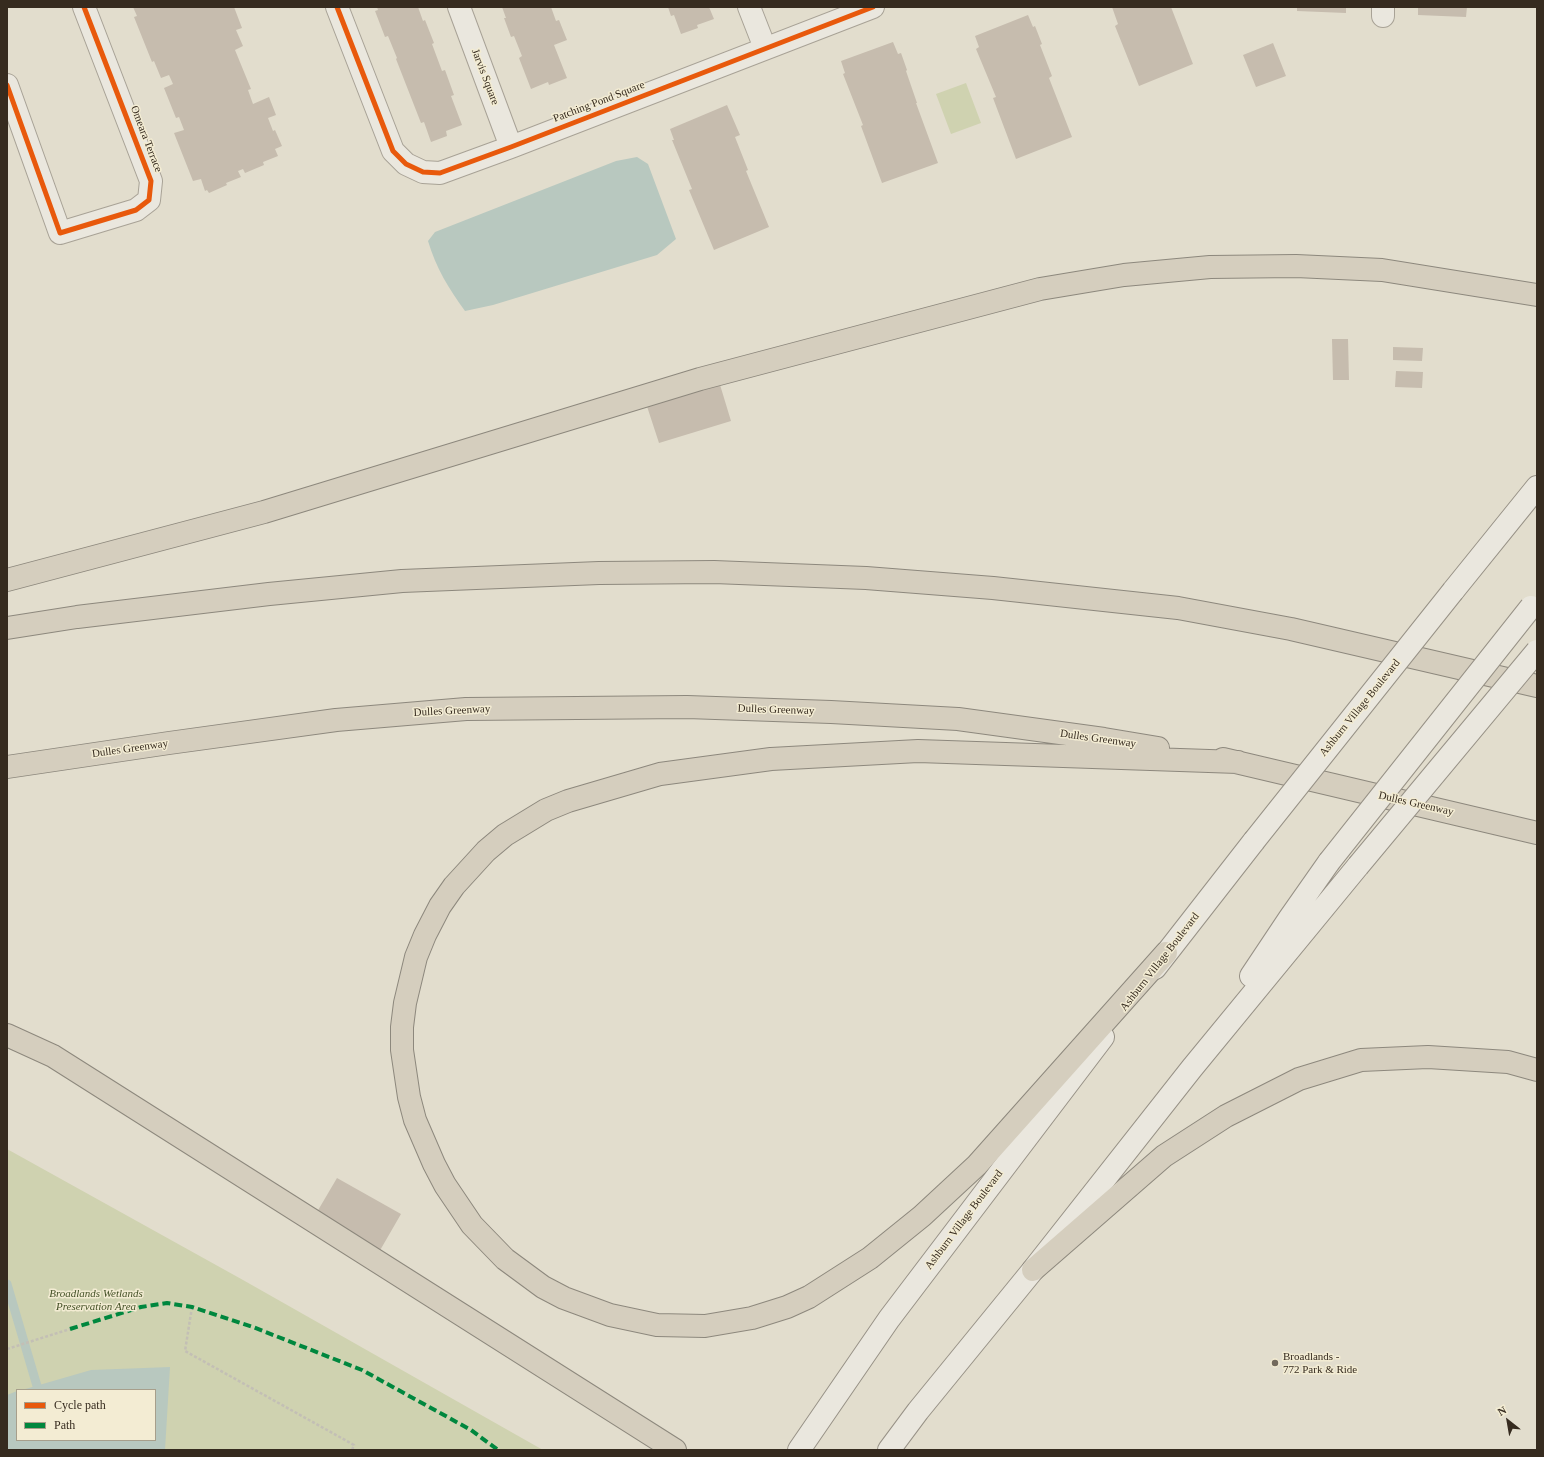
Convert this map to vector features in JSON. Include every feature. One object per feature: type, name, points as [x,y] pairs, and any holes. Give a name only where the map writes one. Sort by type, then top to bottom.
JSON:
[{"type":"highway","points":[[7,580],[264,512],[700,379],[1040,289],[1124,275],[1210,267],[1296,266],[1382,270],[1537,295]]},
{"type":"highway","points":[[7,628],[77,617],[269,594],[402,581],[607,573],[714,572],[835,576],[993,588],[1178,608],[1291,629],[1537,686]]},
{"type":"highway","name":"Dulles Greenway","points":[[7,767],[176,742],[351,719],[466,709],[679,707],[832,712],[958,720],[1104,739],[1238,762],[1537,833]]},
{"type":"highway","points":[[1166,953],[977,1165],[922,1216],[870,1258],[809,1297],[787,1307],[752,1318],[705,1326],[656,1324],[610,1316],[564,1298],[543,1287],[505,1259],[472,1225],[445,1185],[434,1164],[415,1120],[409,1097],[402,1050],[402,1027],[405,1003],[416,957],[434,917],[454,886],[486,851],[505,835],[546,810],[568,801],[660,774],[771,759],[918,751],[1238,762]]},
{"type":"highway","points":[[7,1035],[53,1056],[676,1450]]},
{"type":"highway","points":[[1033,1270],[1164,1156],[1226,1116],[1299,1079],[1361,1060],[1428,1056],[1508,1062],[1537,1070]]},
{"type":"main road","name":"Omeara Terrace","points":[[7,85],[60,233],[136,210],[148,200],[151,181],[84,7]]},
{"type":"main road","name":"Patching Pond Square","points":[[336,7],[393,151],[406,164],[423,172],[440,173],[872,7]]},
{"type":"main road","name":"Jarvis Square","points":[[459,7],[511,147]]},
{"type":"main road","points":[[749,7],[765,48]]},
{"type":"main road","name":"Ashburn Village Boulevard","points":[[799,1450],[889,1319],[1166,953],[1537,486]]},
{"type":"main road","points":[[1192,1068],[1289,919],[1329,862],[1534,603]]},
{"type":"main road","points":[[890,1450],[918,1411],[1033,1270],[1192,1068],[1537,651]]},
{"type":"path","points":[[192,1307],[185,1351],[354,1445],[352,1450]]},
{"type":"path","points":[[7,1349],[70,1330]]},
{"type":"green space","points":[[966,83],[981,123],[951,134],[936,94]]},
{"type":"green space","name":"Broadlands Wetlands Preservation Area","points":[[7,1149],[243,1280],[543,1450],[7,1450]]},
{"type":"shaded area","points":[[637,157],[648,164],[676,239],[657,255],[493,305],[465,311],[444,278],[431,251],[428,241],[435,232],[616,161]]},
{"type":"shaded area","points":[[170,1367],[165,1450],[7,1450],[7,1395],[16,1391],[16,1441],[156,1441],[156,1389],[25,1389],[91,1370]]},
{"type":"building","points":[[133,7],[234,7],[242,28],[236,30],[243,46],[235,50],[251,89],[248,90],[253,104],[269,97],[276,115],[268,118],[273,131],[275,130],[282,146],[275,149],[278,156],[263,162],[264,165],[245,173],[243,169],[238,171],[241,177],[226,183],[227,185],[209,193],[207,190],[205,191],[201,179],[193,181],[174,133],[184,130],[179,117],[176,118],[164,88],[173,84],[169,75],[161,78],[154,61],[152,62],[134,17],[137,16]]},
{"type":"building","points":[[377,7],[418,7],[434,43],[432,44],[442,71],[445,70],[454,95],[451,96],[462,125],[446,131],[447,136],[431,142],[424,122],[421,123],[388,36],[385,37],[375,11],[378,10]]},
{"type":"building","points":[[502,7],[551,7],[556,21],[559,20],[567,40],[554,45],[567,78],[549,85],[548,82],[531,89],[519,58],[522,56],[514,36],[511,37],[504,18],[506,18]]},
{"type":"building","points":[[668,7],[709,7],[714,19],[697,25],[698,28],[681,34],[674,15],[671,16]]},
{"type":"building","points":[[1112,7],[1171,7],[1193,64],[1139,86],[1115,26],[1118,24]]},
{"type":"building","points":[[1297,7],[1346,7],[1346,13],[1297,11]]},
{"type":"building","points":[[1418,7],[1467,7],[1466,17],[1418,15]]},
{"type":"building","points":[[1028,15],[1033,27],[1035,26],[1042,44],[1040,45],[1052,76],[1049,78],[1072,137],[1016,159],[993,98],[996,97],[976,49],[979,47],[975,36]]},
{"type":"building","points":[[893,42],[898,54],[901,53],[916,103],[938,163],[882,183],[861,126],[863,125],[843,74],[845,73],[841,61]]},
{"type":"building","points":[[1273,43],[1286,76],[1256,87],[1243,55]]},
{"type":"building","points":[[727,105],[740,135],[735,137],[748,170],[746,171],[769,227],[714,250],[689,190],[692,189],[672,140],[674,140],[670,129]]},
{"type":"building","points":[[1332,339],[1348,339],[1349,380],[1333,380]]},
{"type":"building","points":[[1393,347],[1423,348],[1422,361],[1393,360]]},
{"type":"building","points":[[714,365],[731,421],[659,443],[641,388]]},
{"type":"building","points":[[1396,371],[1423,372],[1422,388],[1395,387]]},
{"type":"building","points":[[337,1178],[401,1214],[371,1266],[307,1229]]},
{"type":"waterway","points":[[7,1284],[37,1386]]},
{"type":"marked path","points":[[70,1329],[141,1307],[167,1303],[192,1307],[253,1327],[362,1370],[471,1430],[498,1450]]},
{"type":"cycle path","points":[[7,85],[60,233],[136,210],[149,200],[151,181],[84,7]]},
{"type":"cycle path","points":[[337,7],[393,151],[406,164],[423,172],[440,173],[873,7]]},
{"type":"place","name":"Broadlands - 772 Park & Ride","points":[[1275,1363]]}]
